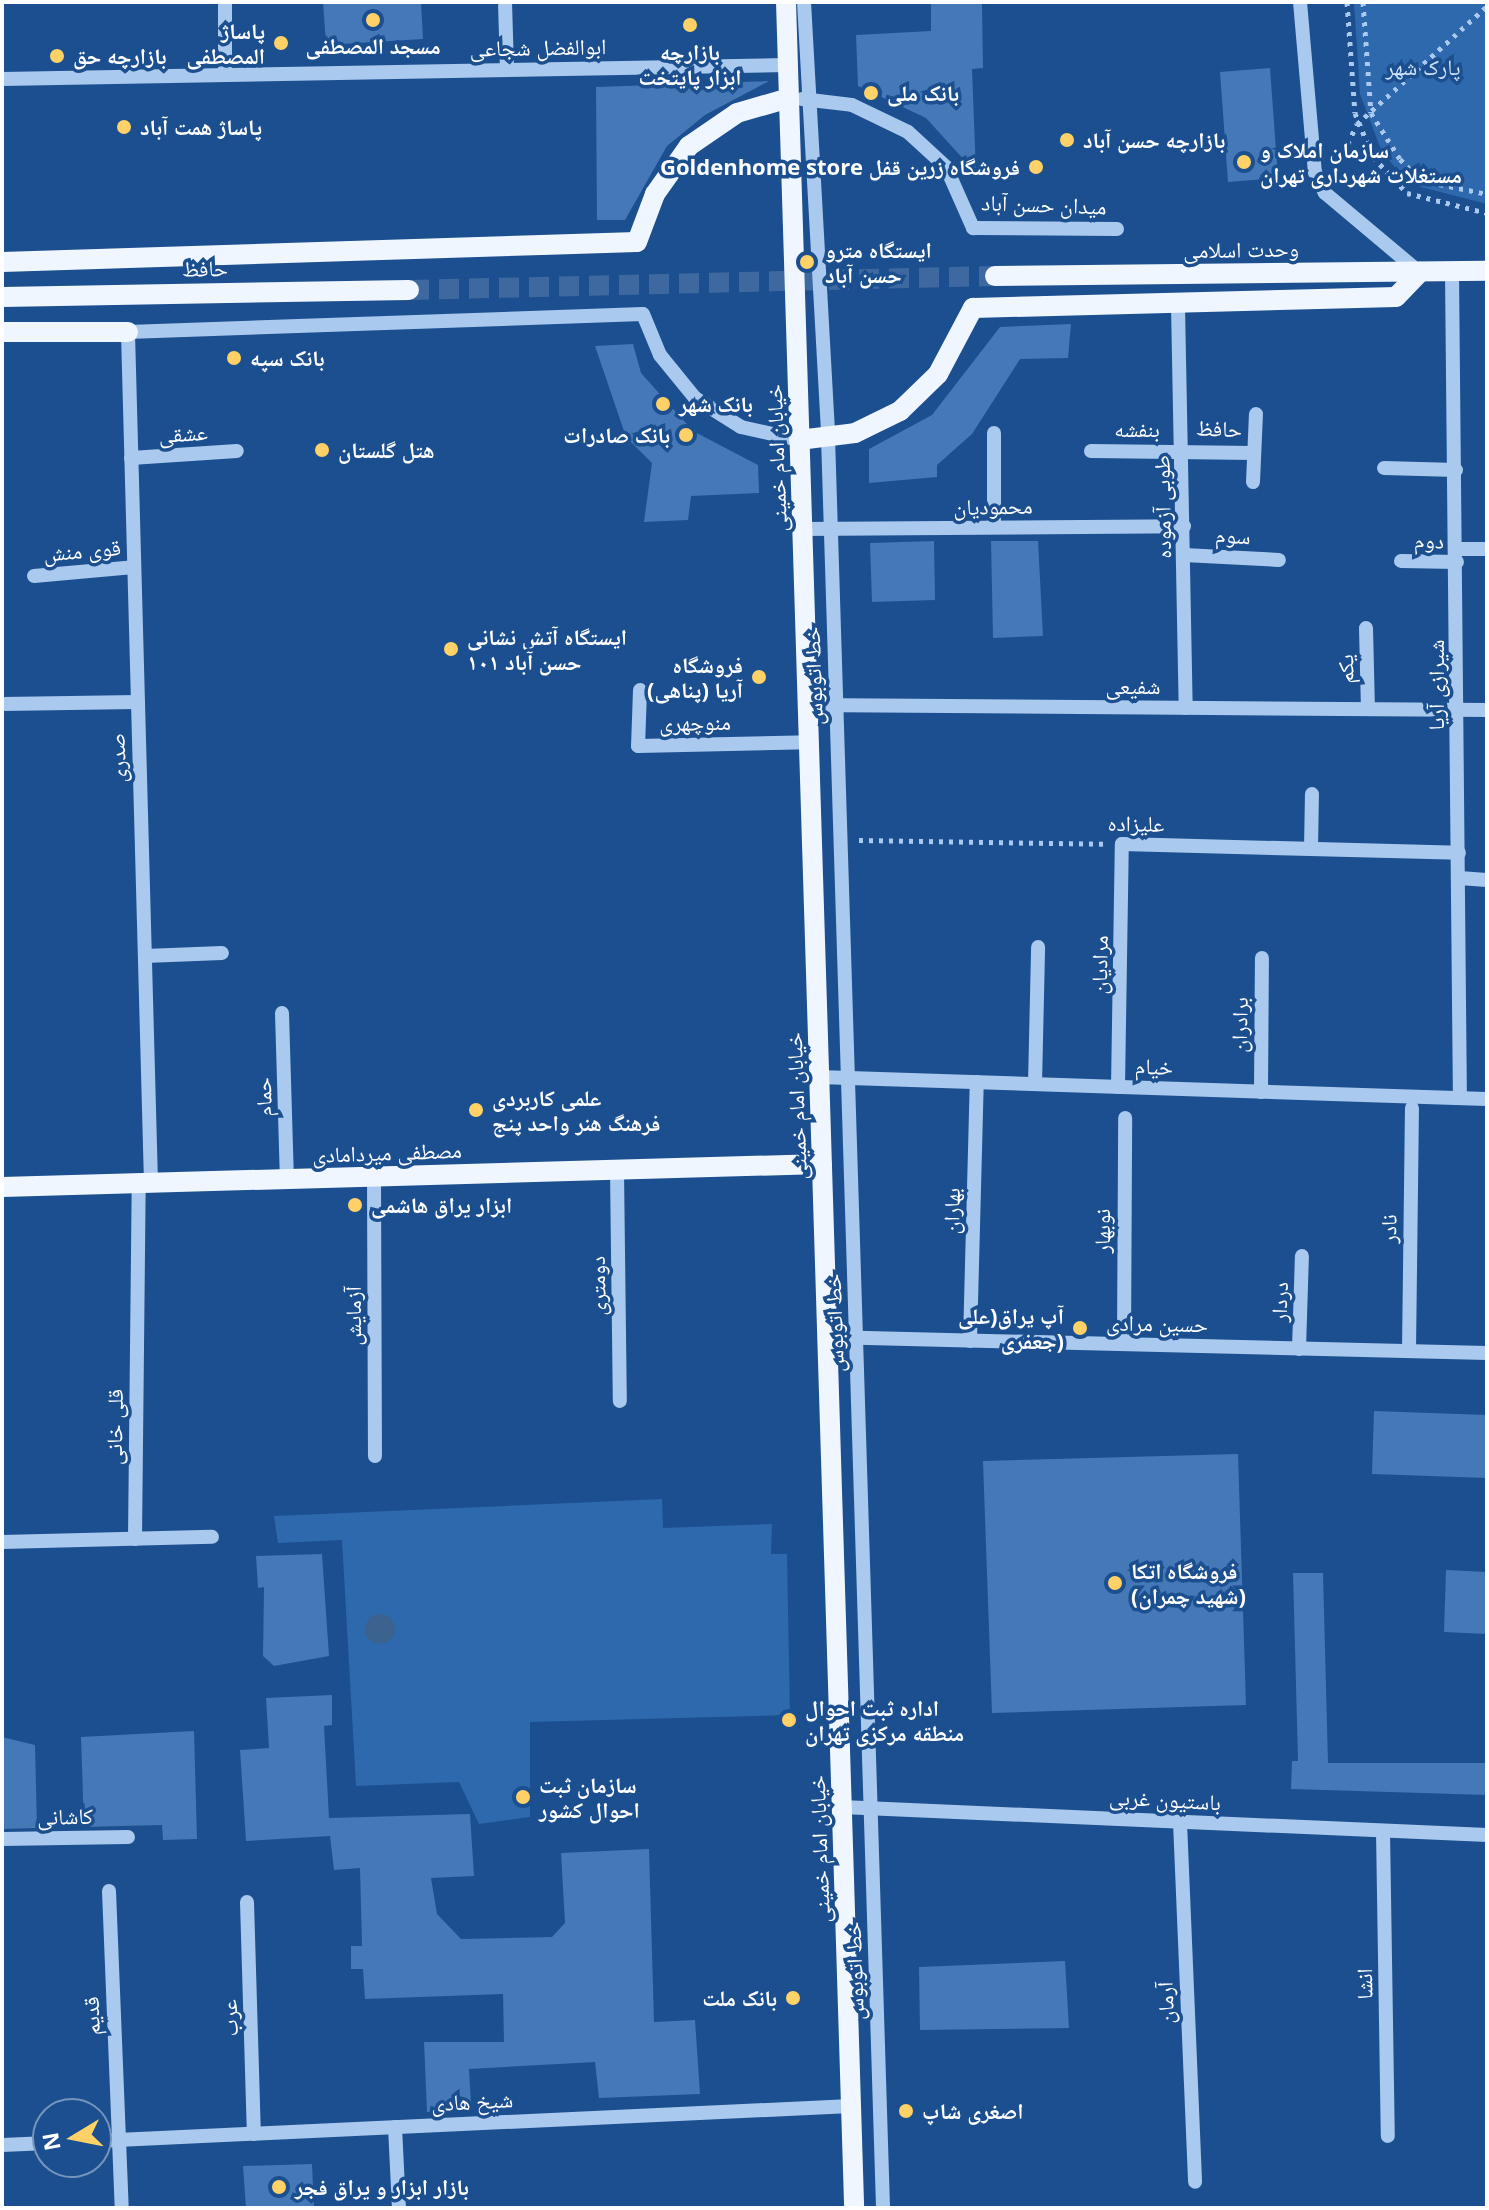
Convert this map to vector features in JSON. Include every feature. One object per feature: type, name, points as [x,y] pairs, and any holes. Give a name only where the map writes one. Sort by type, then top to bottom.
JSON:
[{"type":"main road","name":"خیابان امام خمینی","points":[[786,2],[854,2208]]},
{"type":"main road","points":[[2,262],[637,242],[655,194],[689,146],[737,113],[789,98]]},
{"type":"main road","name":"وحدت اسلامی","points":[[995,276],[1487,271]]},
{"type":"main road","points":[[799,440],[828,437],[900,411],[938,374],[973,308],[1178,306],[1396,297],[1420,272]]},
{"type":"main road","name":"حافظ","points":[[2,297],[409,290]]},
{"type":"main road","points":[[2,332],[128,332]]},
{"type":"main road","name":"مصطفی میردامادی","points":[[2,1187],[822,1164]]},
{"type":"street","points":[[225,2],[225,74]]},
{"type":"street","points":[[505,2],[507,69]]},
{"type":"street","name":"خط اتوبوس","points":[[804,2],[828,437],[883,2208]]},
{"type":"street","points":[[1300,2],[1305,95],[1325,193],[1420,272]]},
{"type":"street","name":"ابوالفضل شجاعی","points":[[2,79],[787,65]]},
{"type":"street","name":"میدان حسن آباد","points":[[789,98],[852,105],[908,132],[946,167],[973,228],[1117,229]]},
{"type":"street","name":"شیرازی آریا","points":[[1452,272],[1460,1098]]},
{"type":"street","name":"طوبی آزموده","points":[[1178,306],[1186,708]]},
{"type":"street","points":[[128,332],[643,314],[660,355],[695,398],[741,427],[799,440]]},
{"type":"street","name":"صدری","points":[[128,332],[145,956],[145,1183]]},
{"type":"street","points":[[1253,482],[1256,414]]},
{"type":"street","points":[[994,433],[994,527]]},
{"type":"street","name":"عشقی","points":[[131,458],[237,451]]},
{"type":"street","name":"بنفشه","points":[[1091,451],[1183,451]]},
{"type":"street","name":"حافظ","points":[[1183,451],[1254,453]]},
{"type":"street","points":[[1384,468],[1456,470]]},
{"type":"street","name":"محمودیان","points":[[802,529],[1184,526]]},
{"type":"street","name":"دوم","points":[[1401,561],[1457,556],[1487,549]]},
{"type":"street","name":"سوم","points":[[1184,555],[1279,560]]},
{"type":"street","name":"قوی منش","points":[[34,576],[134,567]]},
{"type":"street","name":"یکم","points":[[1366,628],[1368,709]]},
{"type":"street","name":"منوچهری","points":[[640,690],[638,746],[808,742]]},
{"type":"street","points":[[2,704],[138,702]]},
{"type":"street","name":"شفیعی","points":[[807,705],[1487,710]]},
{"type":"street","points":[[1311,849],[1312,794]]},
{"type":"street","name":"علیزاده","points":[[1122,844],[1459,853]]},
{"type":"street","name":"مرادیان","points":[[1118,1087],[1122,844]]},
{"type":"street","points":[[1459,878],[1487,880]]},
{"type":"street","points":[[1035,1084],[1038,947]]},
{"type":"street","points":[[145,956],[222,953]]},
{"type":"street","name":"برادران","points":[[1261,1092],[1262,958]]},
{"type":"street","name":"حمام","points":[[282,1013],[287,1179]]},
{"type":"street","name":"خیام","points":[[819,1077],[1487,1099]]},
{"type":"street","name":"بهاران","points":[[970,1341],[977,1082]]},
{"type":"street","name":"نادر","points":[[1409,1351],[1412,1108]]},
{"type":"street","name":"نوبهار","points":[[1124,1344],[1125,1118]]},
{"type":"street","name":"دومتری","points":[[617,1170],[620,1401]]},
{"type":"street","name":"آزمایش","points":[[374,1176],[375,1456]]},
{"type":"street","name":"قلی خانی","points":[[135,1539],[145,1183]]},
{"type":"street","name":"دردار","points":[[1299,1349],[1302,1256]]},
{"type":"street","name":"حسین مرادی","points":[[827,1337],[1487,1353]]},
{"type":"street","points":[[2,1542],[212,1537]]},
{"type":"street","name":"باستیون غربی","points":[[842,1807],[1487,1835]]},
{"type":"street","name":"آرمان","points":[[1180,1822],[1195,2182]]},
{"type":"street","name":"انشا","points":[[1383,1831],[1388,2136]]},
{"type":"street","name":"کاشانی","points":[[2,1839],[128,1837]]},
{"type":"street","name":"قدیم","points":[[109,1891],[122,2208]]},
{"type":"street","name":"عرب","points":[[247,1902],[254,2134]]},
{"type":"street","name":"شیخ هادی","points":[[112,2140],[851,2106]]},
{"type":"street","points":[[395,2127],[399,2208]]},
{"type":"street","points":[[2,2145],[32,2144]]},
{"type":"path","points":[[1347,2],[1357,124],[1373,157],[1407,193],[1487,213]]},
{"type":"path","points":[[1363,2],[1371,113],[1420,180],[1487,194]]},
{"type":"path","points":[[1325,193],[1357,124],[1487,6]]},
{"type":"path","name":"علیزاده","points":[[840,840],[1122,844]]},
{"type":"green space","name":"پارک شهر","points":[[1354,2],[1487,2],[1487,204],[1409,184],[1382,152],[1360,94]]},
{"type":"green space","points":[[662,1499],[663,1528],[772,1524],[771,1554],[787,1554],[790,1715],[530,1722],[530,1817],[479,1824],[459,1782],[356,1786],[342,1540],[278,1543],[274,1516]]},
{"type":"shaded area","points":[[380,1614],[391,1618],[395,1629],[391,1640],[380,1644],[369,1640],[365,1629],[369,1618]]},
{"type":"building","name":"مسجد المصطفی","points":[[323,2],[421,2],[423,39],[326,45]]},
{"type":"building","points":[[931,2],[982,2],[983,68],[972,69],[976,173],[926,118],[858,86],[856,35],[931,31]]},
{"type":"building","points":[[1270,68],[1278,178],[1228,182],[1220,72]]},
{"type":"building","points":[[769,81],[705,115],[667,146],[625,220],[597,220],[596,87]]},
{"type":"building","points":[[1071,324],[1068,358],[1020,359],[972,434],[937,465],[937,477],[869,483],[869,449],[932,415],[1000,327]]},
{"type":"building","points":[[633,344],[641,373],[693,431],[758,465],[759,493],[691,496],[688,520],[644,522],[652,463],[626,437],[595,346]]},
{"type":"building","points":[[934,541],[935,600],[872,602],[870,543]]},
{"type":"building","points":[[991,541],[1038,541],[1043,636],[993,638]]},
{"type":"building","points":[[1374,1411],[1487,1415],[1487,1478],[1372,1474]]},
{"type":"building","name":"فروشگاه اتکا (شهید چمران)","points":[[1238,1454],[1246,1705],[992,1713],[983,1461]]},
{"type":"building","points":[[322,1554],[329,1656],[274,1666],[263,1656],[264,1587],[258,1588],[256,1556]]},
{"type":"building","points":[[1446,1570],[1487,1572],[1487,1634],[1444,1632]]},
{"type":"building","points":[[1293,1573],[1323,1573],[1328,1763],[1487,1763],[1487,1795],[1291,1789],[1292,1761],[1298,1761]]},
{"type":"building","points":[[332,1695],[332,1725],[324,1726],[329,1818],[470,1814],[474,1876],[431,1878],[437,1914],[461,1939],[552,1937],[565,1923],[561,1853],[649,1849],[654,2022],[695,2020],[700,2094],[599,2098],[595,2062],[469,2069],[471,2104],[459,2112],[427,2112],[424,2042],[504,2042],[503,1994],[365,1999],[363,1969],[351,1969],[351,1946],[362,1946],[360,1868],[334,1870],[330,1836],[246,1841],[240,1750],[269,1748],[266,1698]]},
{"type":"building","points":[[194,1731],[197,1839],[163,1840],[162,1825],[84,1827],[81,1737]]},
{"type":"building","points":[[2,1737],[35,1745],[37,1828],[2,1829]]},
{"type":"building","points":[[1065,1961],[1069,2028],[920,2030],[919,1967]]},
{"type":"building","name":"بازار ابزار و یراق فجر","points":[[312,2164],[314,2208],[246,2208],[243,2166]]},
{"type":"tunnel","points":[[409,290],[995,276]]},
{"type":"place","name":"مسجد المصطفی","points":[[373,20]]},
{"type":"place","name":"بازارچه ابزار پایتخت","points":[[690,25]]},
{"type":"place","name":"پاساژ المصطفی","points":[[281,43]]},
{"type":"place","name":"بازارچه حق","points":[[57,56]]},
{"type":"place","name":"بانک ملی","points":[[871,93]]},
{"type":"place","name":"پاساژ همت آباد","points":[[124,127]]},
{"type":"place","name":"بازارچه حسن آباد","points":[[1067,140]]},
{"type":"place","name":"سازمان املاک و مستغلات شهرداری تهران","points":[[1244,162]]},
{"type":"place","name":"Goldenhome store فروشگاه زرین قفل","points":[[1036,167]]},
{"type":"place","name":"ایستگاه مترو حسن آباد","points":[[807,262]]},
{"type":"place","name":"بانک سپه","points":[[234,358]]},
{"type":"place","name":"بانک شهر","points":[[663,404]]},
{"type":"place","name":"بانک صادرات","points":[[686,435]]},
{"type":"place","name":"هتل گلستان","points":[[322,450]]},
{"type":"place","name":"ایستگاه آتش نشانی ۱۰۱ حسن آباد","points":[[451,649]]},
{"type":"place","name":"فروشگاه آریا (پناهی)","points":[[759,677]]},
{"type":"place","name":"علمی کاربردی فرهنگ هنر واحد پنج","points":[[476,1110]]},
{"type":"place","name":"ابزار یراق هاشمی","points":[[355,1205]]},
{"type":"place","name":"آپ یراق(علی جعفری)","points":[[1080,1328]]},
{"type":"place","name":"فروشگاه اتکا (شهید چمران)","points":[[1115,1583]]},
{"type":"place","name":"اداره ثبت احوال منطقه مركزی تهران","points":[[789,1720]]},
{"type":"place","name":"سازمان ثبت احوال کشور","points":[[523,1797]]},
{"type":"place","name":"بانک ملت","points":[[793,1998]]},
{"type":"place","name":"اصغری شاپ","points":[[906,2111]]},
{"type":"place","name":"بازار ابزار و یراق فجر","points":[[279,2187]]}]
